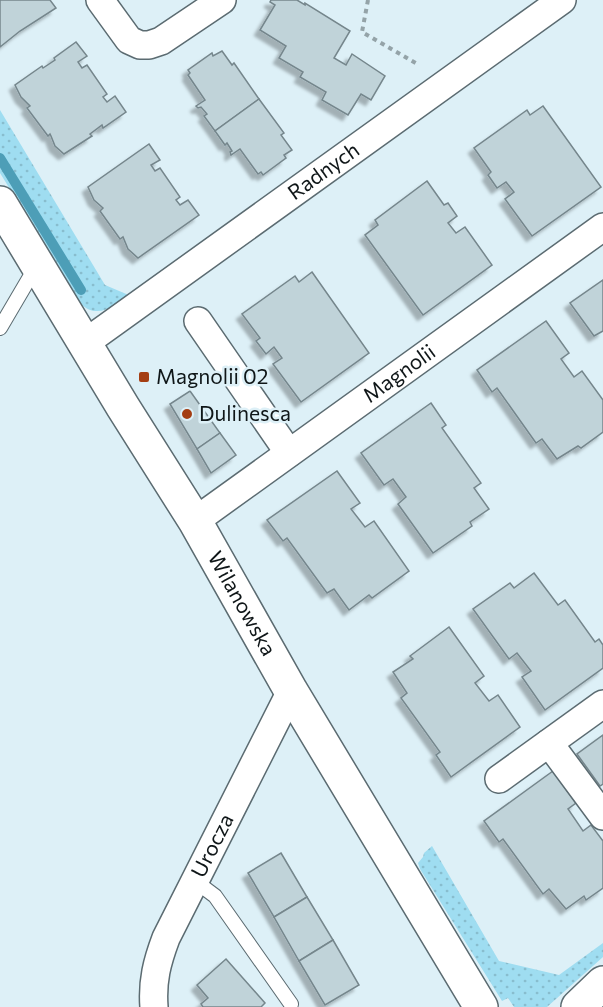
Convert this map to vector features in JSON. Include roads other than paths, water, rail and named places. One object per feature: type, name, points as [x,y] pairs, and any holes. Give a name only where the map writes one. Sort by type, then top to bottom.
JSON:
[{"type":"street","points":[[100,0],[129,40],[140,45],[161,41],[222,0]]},
{"type":"street","name":"Radnych","points":[[85,343],[562,0]]},
{"type":"street","name":"Wilanowska","points":[[0,203],[195,521],[291,690],[481,1007]]},
{"type":"street","name":"Magnolii","points":[[195,521],[603,227]]},
{"type":"street","points":[[198,321],[289,453]]},
{"type":"street","name":"Urocza","points":[[154,1007],[152,988],[155,968],[166,938],[291,690]]},
{"type":"street","points":[[499,779],[603,705]]},
{"type":"street","points":[[549,743],[603,816]]},
{"type":"street","points":[[578,1007],[603,983]]},
{"type":"lane","points":[[0,328],[38,263]]},
{"type":"lane","points":[[195,881],[215,896],[291,1004]]},
{"type":"waterway","points":[[0,158],[81,290]]},
{"type":"place","name":"Magnolii 02","points":[[144,377]]},
{"type":"place","name":"Dulinesca","points":[[187,414]]}]
